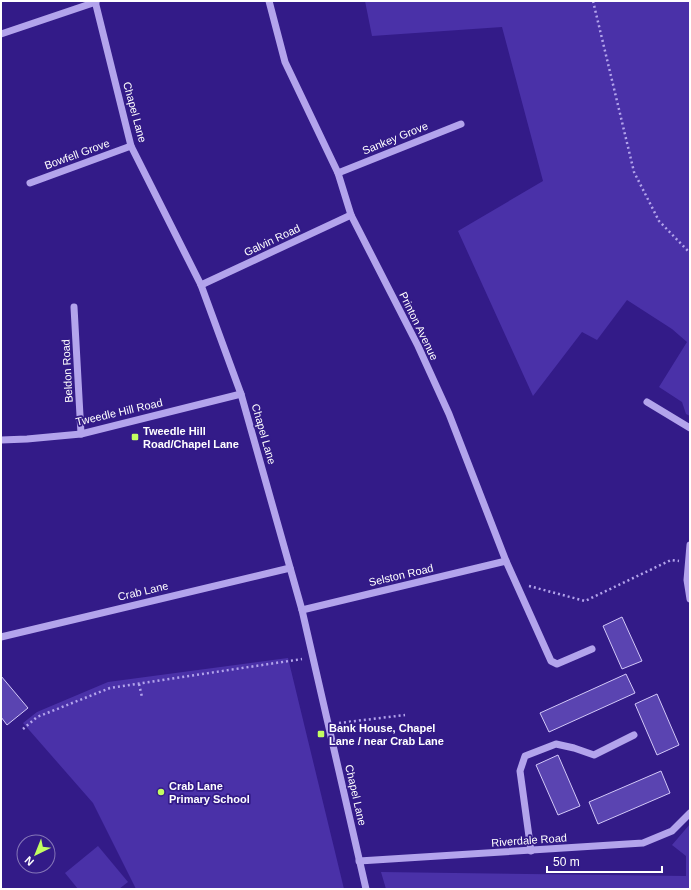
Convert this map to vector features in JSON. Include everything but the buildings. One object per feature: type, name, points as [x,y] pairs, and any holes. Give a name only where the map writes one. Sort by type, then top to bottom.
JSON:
[{"type":"street","name":"Printon Avenue","points":[[268,1],[285,62],[338,173],[351,215],[418,346],[449,414],[506,561],[552,661],[558,664],[592,649]]},
{"type":"street","points":[[1,34],[96,2]]},
{"type":"street","name":"Chapel Lane","points":[[96,2],[131,146],[201,285],[241,394],[302,610],[366,889]]},
{"type":"street","name":"Sankey Grove","points":[[338,173],[461,124]]},
{"type":"street","name":"Bowfell Grove","points":[[30,183],[131,146]]},
{"type":"street","name":"Galvin Road","points":[[201,285],[351,215]]},
{"type":"street","name":"Beldon Road","points":[[74,307],[81,434]]},
{"type":"street","name":"Tweedle Hill Road","points":[[1,440],[81,434],[241,394]]},
{"type":"street","points":[[647,402],[690,428]]},
{"type":"street","points":[[690,545],[687,580],[690,599]]},
{"type":"street","name":"Selston Road","points":[[302,610],[506,561]]},
{"type":"street","name":"Crab Lane","points":[[1,637],[290,568]]},
{"type":"street","points":[[531,851],[520,770],[525,756],[556,744],[594,755],[634,735]]},
{"type":"street","name":"Riverdale Road","points":[[359,861],[643,843],[672,831],[690,813]]},
{"type":"path","points":[[593,1],[634,172],[659,221],[690,253]]},
{"type":"path","points":[[515,582],[585,601],[671,560],[689,562]]},
{"type":"path","points":[[23,729],[37,717],[110,688],[289,661]]},
{"type":"path","points":[[139,684],[142,697]]},
{"type":"path","points":[[328,724],[405,715]]},
{"type":"shaded area","points":[[365,1],[690,1],[690,416],[686,414],[682,402],[659,387],[687,342],[672,329],[627,300],[597,340],[582,332],[533,396],[458,231],[543,181],[502,27],[372,36]]},
{"type":"shaded area","name":"Crab Lane Primary School","points":[[288,658],[344,889],[136,889],[93,803],[23,723],[37,712],[108,682]]},
{"type":"shaded area","points":[[690,824],[690,889],[386,889],[381,872],[686,876],[686,856],[672,845]]},
{"type":"shaded area","points":[[98,846],[128,882],[119,889],[78,889],[65,873]]},
{"type":"place","name":"Tweedle Hill Road/Chapel Lane","points":[[135,437]]},
{"type":"place","name":"Bank House, Chapel Lane / near Crab Lane","points":[[321,734]]},
{"type":"place","name":"Crab Lane Primary School","points":[[161,792]]}]
